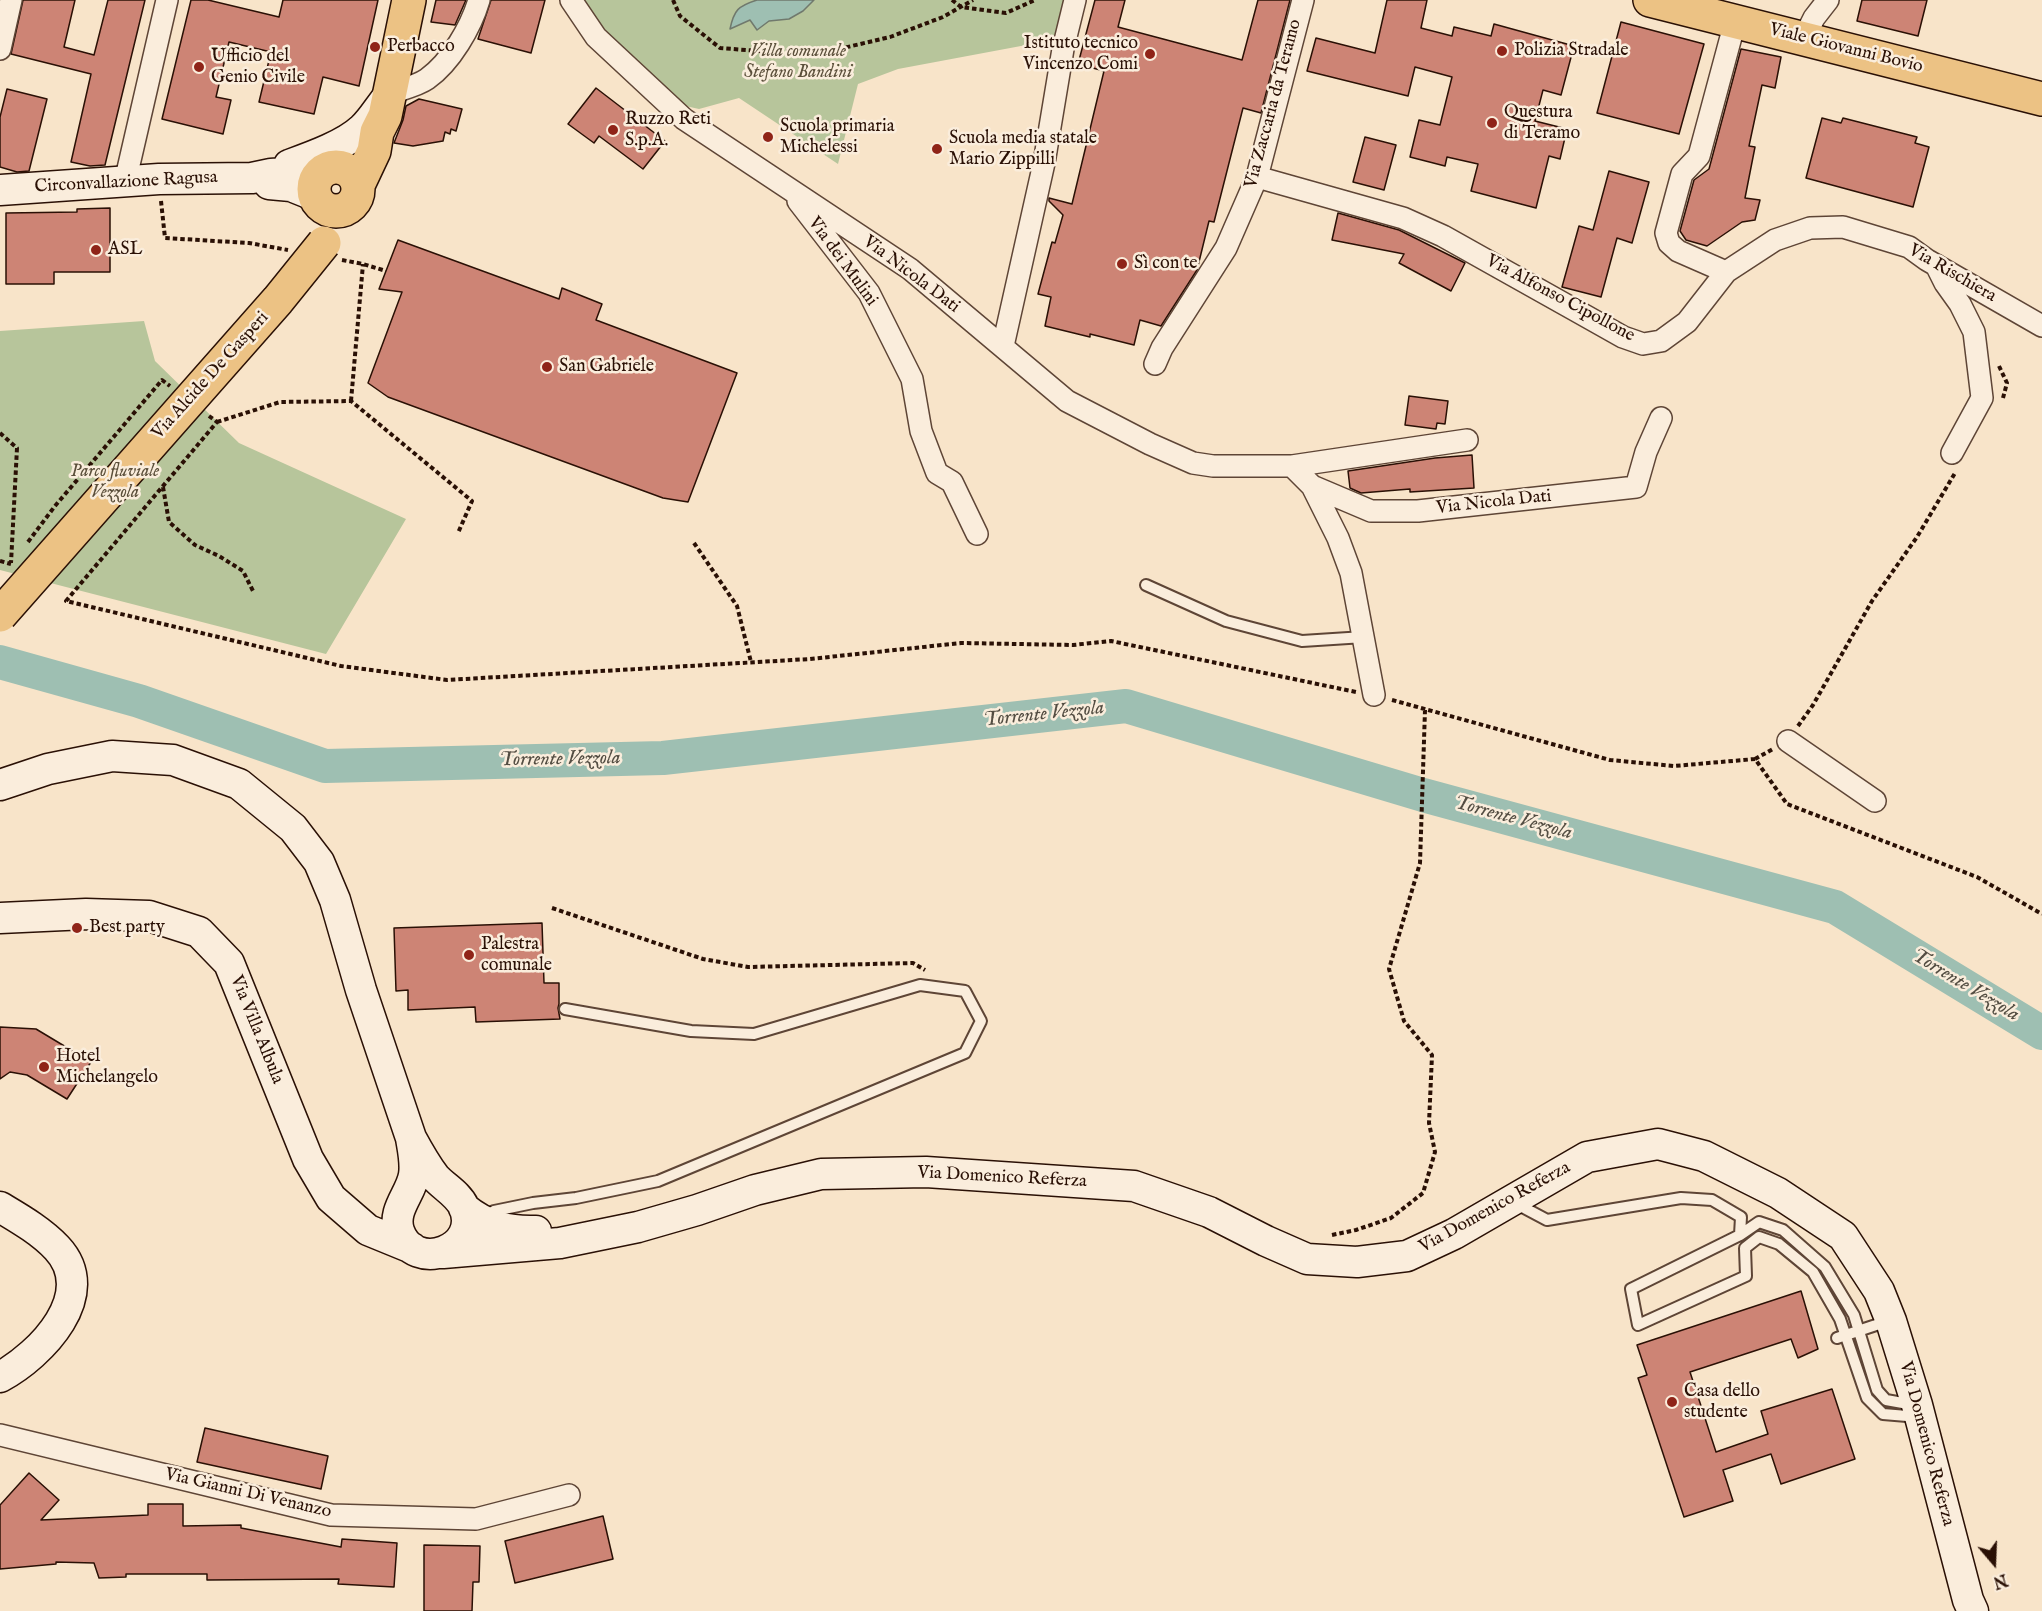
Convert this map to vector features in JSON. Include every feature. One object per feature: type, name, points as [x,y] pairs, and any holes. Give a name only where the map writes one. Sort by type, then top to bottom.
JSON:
[{"type":"main road","name":"Via Alcide De Gasperi","points":[[0,615],[334,235],[335,188],[374,151],[377,132],[385,116],[391,93],[409,0]]},
{"type":"main road","name":"Viale Giovanni Bovio","points":[[1650,0],[2042,99]]},
{"type":"street","points":[[0,49],[11,0]]},
{"type":"street","points":[[125,182],[167,0]]},
{"type":"street","points":[[391,93],[427,79],[453,53],[474,16],[479,0]]},
{"type":"street","name":"Via Nicola Dati","points":[[571,0],[596,37],[684,119],[909,269],[1066,401],[1150,444],[1193,463],[1213,466],[1292,466],[1467,440]]},
{"type":"street","points":[[1003,346],[1044,163],[1063,49],[1075,0]]},
{"type":"street","name":"Via Zaccaria da Teramo","points":[[1155,364],[1162,348],[1226,248],[1257,177],[1303,0]]},
{"type":"street","points":[[1804,39],[1814,18],[1828,0]]},
{"type":"street","points":[[1726,272],[1678,251],[1669,243],[1666,233],[1682,174],[1699,156],[1735,22]]},
{"type":"street","name":"Circonvallazione Ragusa","points":[[252,178],[331,148],[355,134],[362,129],[391,93]]},
{"type":"street","name":"Via Alfonso Cipollone","points":[[1257,177],[1403,218],[1443,236],[1623,337],[1642,344],[1661,341],[1687,322],[1726,272]]},
{"type":"street","name":"Circonvallazione Ragusa","points":[[0,190],[159,180],[252,178],[291,186],[335,188]]},
{"type":"street","name":"Via dei Mulini","points":[[786,187],[869,293],[912,378],[921,431],[937,473],[952,482],[977,534]]},
{"type":"street","name":"Via Rischiera","points":[[1726,272],[1775,240],[1810,228],[1843,227],[1909,247],[2042,326]]},
{"type":"street","points":[[1936,265],[1974,332],[1982,398],[1955,461]]},
{"type":"street","name":"Via Nicola Dati","points":[[1292,466],[1312,486],[1371,511],[1418,511],[1636,487],[1646,452],[1661,418]]},
{"type":"street","points":[[1312,486],[1338,538],[1351,573],[1374,695]]},
{"type":"street","points":[[1788,741],[1875,801]]},
{"type":"street","points":[[0,784],[48,769],[112,756],[173,760],[239,784],[293,828],[319,862],[335,900],[361,990],[411,1138],[415,1162],[414,1175],[397,1219],[399,1230],[404,1241],[412,1248],[433,1255],[443,1253],[453,1247],[465,1229],[465,1206],[436,1178],[411,1138]]},
{"type":"street","name":"Via Villa Albula","points":[[0,918],[86,914],[148,916],[199,932],[230,963],[308,1159],[331,1198],[368,1230],[412,1248]]},
{"type":"street","name":"Via Domenico Referza","points":[[443,1253],[560,1243],[638,1227],[755,1190],[821,1174],[926,1172],[1134,1186],[1209,1212],[1307,1259],[1357,1262],[1407,1256],[1454,1234],[1587,1157],[1658,1144],[1704,1156],[1778,1193],[1843,1236],[1880,1291],[1918,1411],[1972,1611]]},
{"type":"street","points":[[349,1214],[369,1218],[388,1214],[415,1190],[426,1186],[438,1186],[465,1206]]},
{"type":"street","name":"Via Domenico Referza","points":[[465,1206],[497,1228],[530,1231],[638,1227]]},
{"type":"street","points":[[0,1207],[38,1231],[58,1249],[70,1270],[74,1287],[69,1306],[54,1330],[14,1370],[0,1377]]},
{"type":"street","name":"Via Gianni Di Venanzo","points":[[0,1435],[331,1515],[476,1519],[569,1495]]},
{"type":"lane","points":[[1146,585],[1226,621],[1302,641],[1364,637]]},
{"type":"lane","points":[[465,1206],[494,1211],[576,1198],[658,1181],[965,1053],[981,1021],[965,991],[920,985],[754,1034],[691,1031],[565,1008]]},
{"type":"lane","points":[[1510,1200],[1547,1220],[1681,1198],[1712,1200],[1741,1217],[1740,1234]]},
{"type":"lane","points":[[1759,1222],[1783,1230],[1825,1267],[1854,1315],[1877,1390],[1886,1400],[1918,1411],[1883,1414],[1867,1398],[1841,1336],[1840,1318],[1813,1272],[1779,1244],[1759,1237],[1745,1248],[1746,1276],[1638,1325],[1631,1289],[1740,1234],[1759,1222]]},
{"type":"lane","points":[[1841,1336],[1891,1321]]},
{"type":"path","points":[[673,0],[680,16],[720,48],[771,52],[839,49],[880,39],[943,17],[973,0]]},
{"type":"path","points":[[952,0],[961,7],[1006,12],[1035,0]]},
{"type":"path","points":[[164,223],[165,238],[249,243],[320,251],[386,272]]},
{"type":"path","points":[[351,401],[363,264]]},
{"type":"path","points":[[1997,363],[2007,382],[2002,403]]},
{"type":"path","points":[[217,422],[280,402],[351,401],[472,501],[458,533]]},
{"type":"path","points":[[0,433],[17,448],[11,564],[0,561]]},
{"type":"path","points":[[1788,741],[1813,705],[1872,601],[1917,537],[1955,461]]},
{"type":"path","points":[[162,487],[169,522],[195,545],[243,571],[254,593]]},
{"type":"path","points":[[694,543],[737,606],[751,662]]},
{"type":"path","points":[[66,601],[341,666],[447,680],[810,659],[961,643],[1073,645],[1111,641],[1374,695],[1610,760],[1674,766],[1755,759],[1787,804],[1977,877],[2042,914]]},
{"type":"path","points":[[1326,1236],[1356,1230],[1391,1218],[1423,1193],[1435,1152],[1429,1123],[1432,1055],[1404,1021],[1389,969],[1420,863],[1425,710]]},
{"type":"path","points":[[552,908],[703,959],[748,967],[913,963],[965,991]]},
{"type":"green space","name":"Villa comunale Stefano Bandini","points":[[580,0],[1065,0],[1053,40],[898,69],[858,84],[838,164],[739,98],[699,109],[681,105],[616,48]]},
{"type":"green space","name":"Parco fluviale Vezzola","points":[[144,321],[155,361],[239,443],[406,519],[326,654],[0,570],[0,331]]},
{"type":"shaded area","points":[[757,0],[814,0],[803,11],[789,19],[769,21],[757,30],[750,20],[730,29],[733,17],[738,10],[745,4]]},
{"type":"building","points":[[23,0],[75,0],[64,47],[94,55],[108,0],[145,0],[105,165],[90,166],[71,162],[91,74],[11,54]]},
{"type":"building","points":[[191,0],[208,0],[279,17],[283,0],[378,0],[359,86],[323,77],[314,114],[259,102],[271,52],[229,42],[216,97],[231,100],[223,134],[162,119]]},
{"type":"building","points":[[436,0],[466,0],[455,25],[431,22]]},
{"type":"building","points":[[491,0],[545,0],[531,53],[478,39]]},
{"type":"building","points":[[1095,0],[1125,0],[1118,27],[1242,60],[1258,0],[1290,0],[1261,113],[1243,108],[1214,222],[1209,221],[1197,270],[1161,326],[1140,320],[1134,345],[1045,326],[1051,297],[1038,294],[1052,242],[1055,243],[1063,215],[1049,201],[1049,198],[1072,204],[1104,71],[1078,64]]},
{"type":"building","name":"Questura di Teramo","points":[[1387,0],[1427,0],[1421,28],[1452,36],[1454,27],[1491,36],[1494,24],[1574,46],[1561,95],[1543,90],[1535,121],[1567,129],[1560,159],[1549,156],[1536,208],[1471,191],[1478,164],[1447,157],[1445,166],[1410,157],[1419,120],[1440,125],[1452,77],[1415,67],[1408,96],[1307,71],[1316,38],[1375,53]]},
{"type":"building","points":[[1862,0],[1927,0],[1918,36],[1857,21]]},
{"type":"building","points":[[1621,22],[1704,44],[1679,134],[1597,113]]},
{"type":"building","points":[[1741,49],[1781,57],[1775,88],[1762,85],[1749,146],[1755,147],[1745,198],[1760,200],[1755,220],[1742,222],[1707,246],[1686,240],[1680,231],[1694,180],[1709,169]]},
{"type":"building","name":"Ruzzo Reti S.p.A.","points":[[596,88],[665,141],[643,169],[599,136],[594,143],[568,124]]},
{"type":"building","points":[[7,89],[47,99],[29,171],[17,172],[0,167],[0,117]]},
{"type":"building","points":[[419,99],[462,109],[456,131],[451,129],[450,134],[445,132],[443,141],[413,146],[394,143],[406,106]]},
{"type":"building","points":[[1822,118],[1841,123],[1843,118],[1917,137],[1915,143],[1929,147],[1913,207],[1806,178]]},
{"type":"building","points":[[1365,137],[1396,145],[1384,190],[1353,182]]},
{"type":"building","points":[[1609,171],[1649,182],[1632,243],[1617,238],[1601,297],[1562,287],[1579,226],[1593,230]]},
{"type":"building","name":"ASL","points":[[110,208],[110,272],[54,272],[54,284],[6,284],[6,213],[77,212],[77,209]]},
{"type":"building","points":[[1338,213],[1399,230],[1465,263],[1451,291],[1399,263],[1404,254],[1332,240]]},
{"type":"building","name":"San Gabriele","points":[[398,240],[559,299],[562,288],[602,304],[596,320],[737,373],[688,502],[663,498],[388,397],[368,383],[402,292],[379,289]]},
{"type":"building","points":[[1409,396],[1448,401],[1445,424],[1437,423],[1436,429],[1405,425]]},
{"type":"building","points":[[1472,455],[1474,488],[1410,492],[1410,489],[1361,493],[1350,488],[1348,471]]},
{"type":"building","name":"Palestra comunale","points":[[542,923],[544,983],[559,983],[560,1019],[476,1022],[475,1007],[408,1010],[408,990],[396,991],[394,928]]},
{"type":"building","name":"Hotel Michelangelo","points":[[0,1027],[36,1029],[91,1062],[67,1099],[27,1075],[10,1072],[0,1079]]},
{"type":"building","name":"Casa dello studente","points":[[1801,1291],[1818,1349],[1798,1358],[1791,1339],[1690,1372],[1716,1452],[1768,1434],[1761,1411],[1832,1389],[1855,1459],[1781,1484],[1771,1454],[1723,1470],[1733,1501],[1684,1517],[1638,1378],[1647,1375],[1637,1345]]},
{"type":"building","points":[[205,1428],[328,1456],[321,1489],[197,1462]]},
{"type":"building","points":[[29,1473],[59,1500],[41,1520],[148,1515],[148,1504],[183,1504],[183,1526],[241,1525],[241,1528],[341,1547],[342,1539],[397,1543],[394,1587],[338,1584],[339,1579],[207,1580],[207,1574],[126,1574],[126,1577],[99,1578],[94,1563],[56,1562],[56,1564],[0,1569],[0,1505]]},
{"type":"building","points":[[603,1516],[613,1559],[515,1583],[505,1541]]},
{"type":"building","points":[[424,1545],[480,1546],[479,1582],[473,1582],[472,1611],[424,1611]]},
{"type":"waterway","name":"Torrente Vezzola","points":[[0,662],[139,701],[325,766],[663,758],[1126,706],[1423,795],[1835,907],[2042,1033]]},
{"type":"place","name":"Perbacco","points":[[375,47]]},
{"type":"place","name":"Polizia Stradale","points":[[1502,51]]},
{"type":"place","name":"Istituto tecnico Vincenzo Comi","points":[[1150,54]]},
{"type":"place","name":"Ufficio del Genio Civile","points":[[199,67]]},
{"type":"place","name":"Questura di Teramo","points":[[1492,123]]},
{"type":"place","name":"Ruzzo Reti S.p.A.","points":[[613,130]]},
{"type":"place","name":"Scuola primaria Michelessi","points":[[768,137]]},
{"type":"place","name":"Scuola media statale Mario Zippilli","points":[[937,149]]},
{"type":"place","name":"ASL","points":[[96,250]]},
{"type":"place","name":"Sì con te","points":[[1122,264]]},
{"type":"place","name":"San Gabriele","points":[[547,367]]},
{"type":"place","name":"Best party","points":[[77,928]]},
{"type":"place","name":"Palestra comunale","points":[[469,955]]},
{"type":"place","name":"Hotel Michelangelo","points":[[44,1067]]},
{"type":"place","name":"Casa dello studente","points":[[1672,1402]]}]
